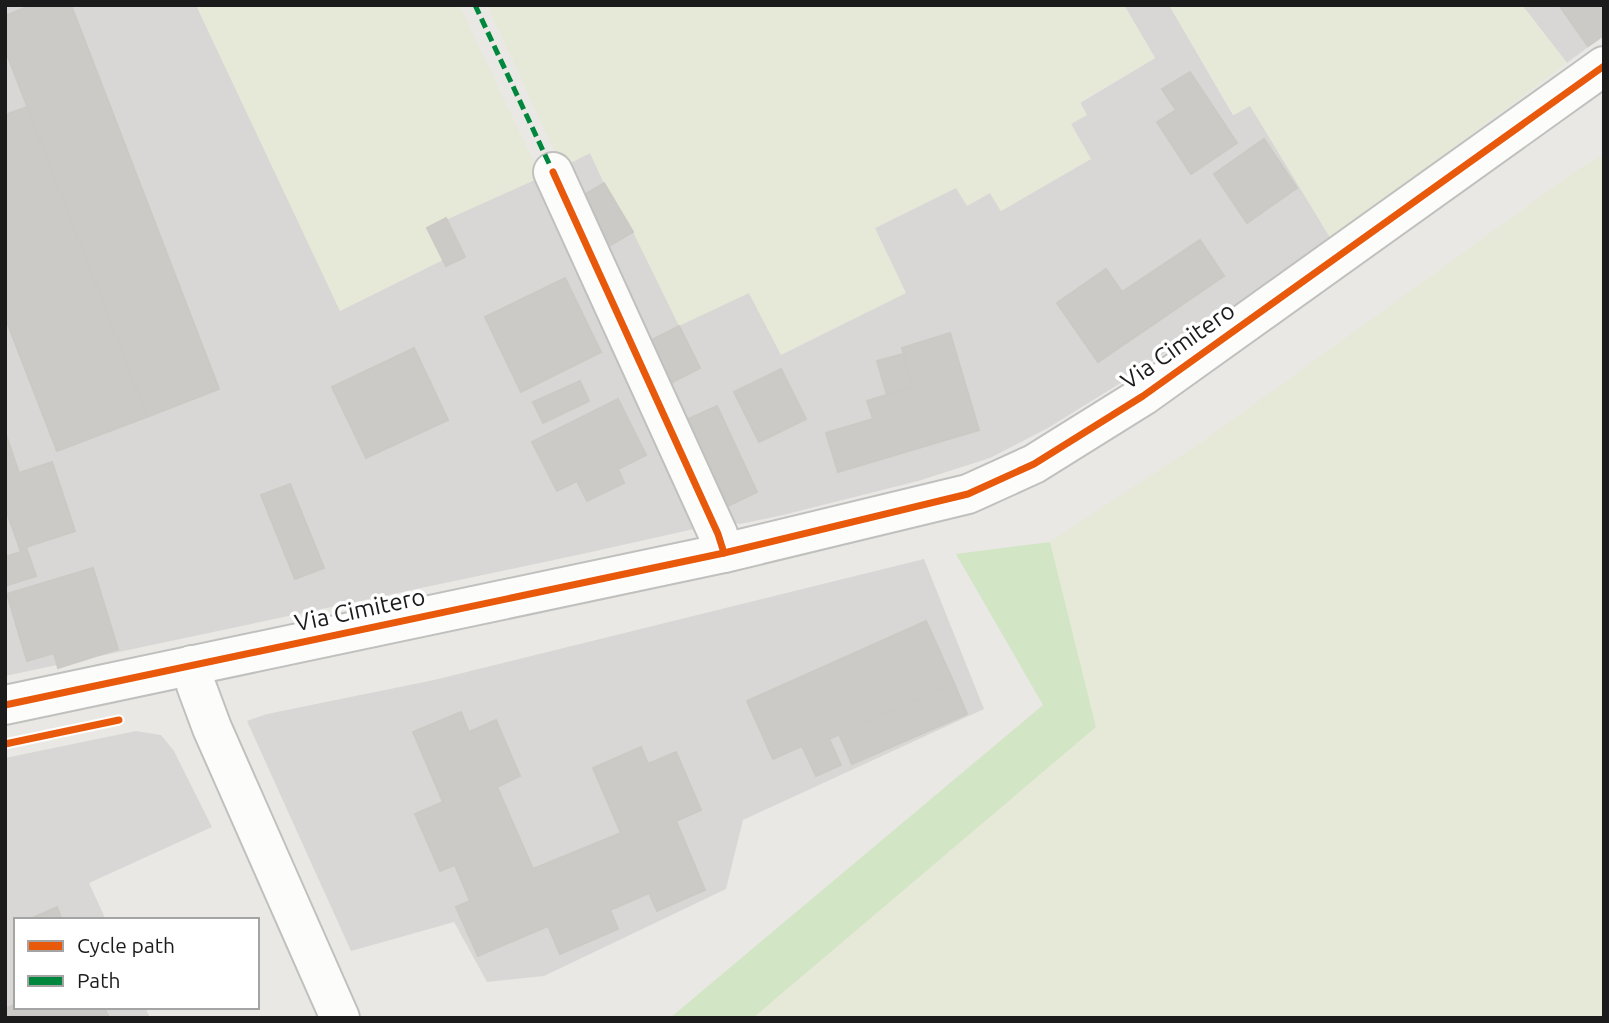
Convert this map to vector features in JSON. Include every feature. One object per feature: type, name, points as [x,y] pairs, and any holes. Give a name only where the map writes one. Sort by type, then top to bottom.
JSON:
[{"type":"street","name":"Via Cimitero","points":[[5,705],[724,553],[968,494],[1034,464],[1143,396],[1604,66]]},
{"type":"street","points":[[553,172],[713,522],[724,553]]},
{"type":"street","points":[[192,665],[196,685],[212,728],[340,1018]]},
{"type":"shaded area","points":[[5,5],[196,5],[341,311],[427,228],[541,177],[699,526],[582,554],[5,676]]},
{"type":"shaded area","points":[[1124,5],[1169,5],[1233,115],[1250,105],[1331,239],[1119,384],[1048,428],[990,458],[918,481],[783,515],[734,523],[562,167],[590,153],[633,232],[749,293],[781,354],[875,228],[957,187],[990,193],[1001,211],[1090,159],[1071,124],[1080,103],[1155,58]]},
{"type":"shaded area","points":[[1522,5],[1604,5],[1604,35],[1567,63]]},
{"type":"shaded area","points":[[924,559],[984,709],[743,820],[726,889],[544,976],[487,982],[454,922],[351,951],[247,721],[267,714],[434,680]]},
{"type":"shaded area","points":[[136,731],[161,735],[174,751],[212,827],[89,883],[105,918],[14,918],[14,1009],[146,1009],[150,1018],[5,1018],[5,758]]},
{"type":"green space","points":[[196,5],[459,5],[541,177],[428,228],[443,260],[340,311]]},
{"type":"green space","points":[[487,5],[1124,5],[1155,58],[1080,102],[1087,115],[1071,124],[1091,159],[1001,211],[990,193],[967,206],[956,188],[875,228],[906,293],[781,355],[749,293],[679,326],[590,153],[562,167]]},
{"type":"green space","points":[[1169,5],[1522,5],[1567,63],[1331,239],[1250,106],[1234,115]]},
{"type":"green space","points":[[1604,154],[1604,1018],[753,1018],[1096,727],[1050,542],[1205,440],[1577,170]]},
{"type":"green space","points":[[1050,542],[1096,727],[753,1018],[670,1018],[1043,705],[956,554]]},
{"type":"building","points":[[32,5],[71,5],[219,389],[147,417],[5,49],[5,16]]},
{"type":"building","points":[[1559,5],[1604,5],[1604,35],[1588,46]]},
{"type":"building","points":[[1190,72],[1237,143],[1191,174],[1157,122],[1176,110],[1162,89]]},
{"type":"building","points":[[27,107],[147,417],[57,451],[5,317],[5,115]]},
{"type":"building","points":[[1264,139],[1297,188],[1247,223],[1214,174]]},
{"type":"building","points":[[604,183],[633,232],[606,248],[577,199]]},
{"type":"building","points":[[446,218],[465,257],[446,266],[427,228]]},
{"type":"building","points":[[1200,240],[1224,276],[1098,362],[1057,303],[1106,269],[1122,292]]},
{"type":"building","points":[[565,278],[601,352],[521,392],[485,317]]},
{"type":"building","points":[[679,326],[700,368],[669,384],[648,342]]},
{"type":"building","points":[[950,333],[979,430],[838,472],[826,433],[873,419],[867,401],[913,387],[902,348]]},
{"type":"building","points":[[414,348],[448,420],[366,458],[332,387]]},
{"type":"building","points":[[903,354],[913,387],[887,395],[877,361]]},
{"type":"building","points":[[781,369],[806,419],[759,442],[734,392]]},
{"type":"building","points":[[580,381],[589,401],[543,423],[533,402]]},
{"type":"building","points":[[618,399],[646,455],[618,469],[624,483],[587,501],[577,481],[557,491],[532,442]]},
{"type":"building","points":[[717,406],[757,492],[726,507],[686,420]]},
{"type":"building","points":[[5,432],[19,473],[52,462],[75,531],[26,547],[36,576],[5,586],[5,557],[21,552],[5,507]]},
{"type":"building","points":[[290,484],[324,568],[295,579],[261,495]]},
{"type":"building","points":[[93,568],[118,649],[58,668],[54,653],[27,661],[7,594]]},
{"type":"building","points":[[926,621],[954,683],[829,739],[841,765],[816,776],[802,746],[773,759],[747,701]]},
{"type":"building","points":[[954,683],[967,714],[852,764],[839,734]]},
{"type":"building","points":[[461,712],[469,732],[496,720],[520,776],[497,787],[533,869],[621,833],[593,768],[641,747],[648,764],[676,752],[701,810],[676,821],[705,890],[657,911],[649,893],[610,910],[618,929],[560,954],[548,926],[478,956],[456,907],[470,901],[455,865],[440,871],[415,814],[443,802],[413,732]]},
{"type":"building","points":[[57,907],[61,918],[32,918]]},
{"type":"building","points":[[14,1005],[14,1009],[105,1009],[109,1018],[5,1018],[5,1009]]},
{"type":"marked path","points":[[475,5],[553,172]]},
{"type":"cycle path","points":[[5,705],[724,553],[968,494],[1034,464],[1143,396],[1604,66]]},
{"type":"cycle path","points":[[553,172],[718,534],[724,553]]},
{"type":"cycle path","points":[[5,744],[119,720]]}]
